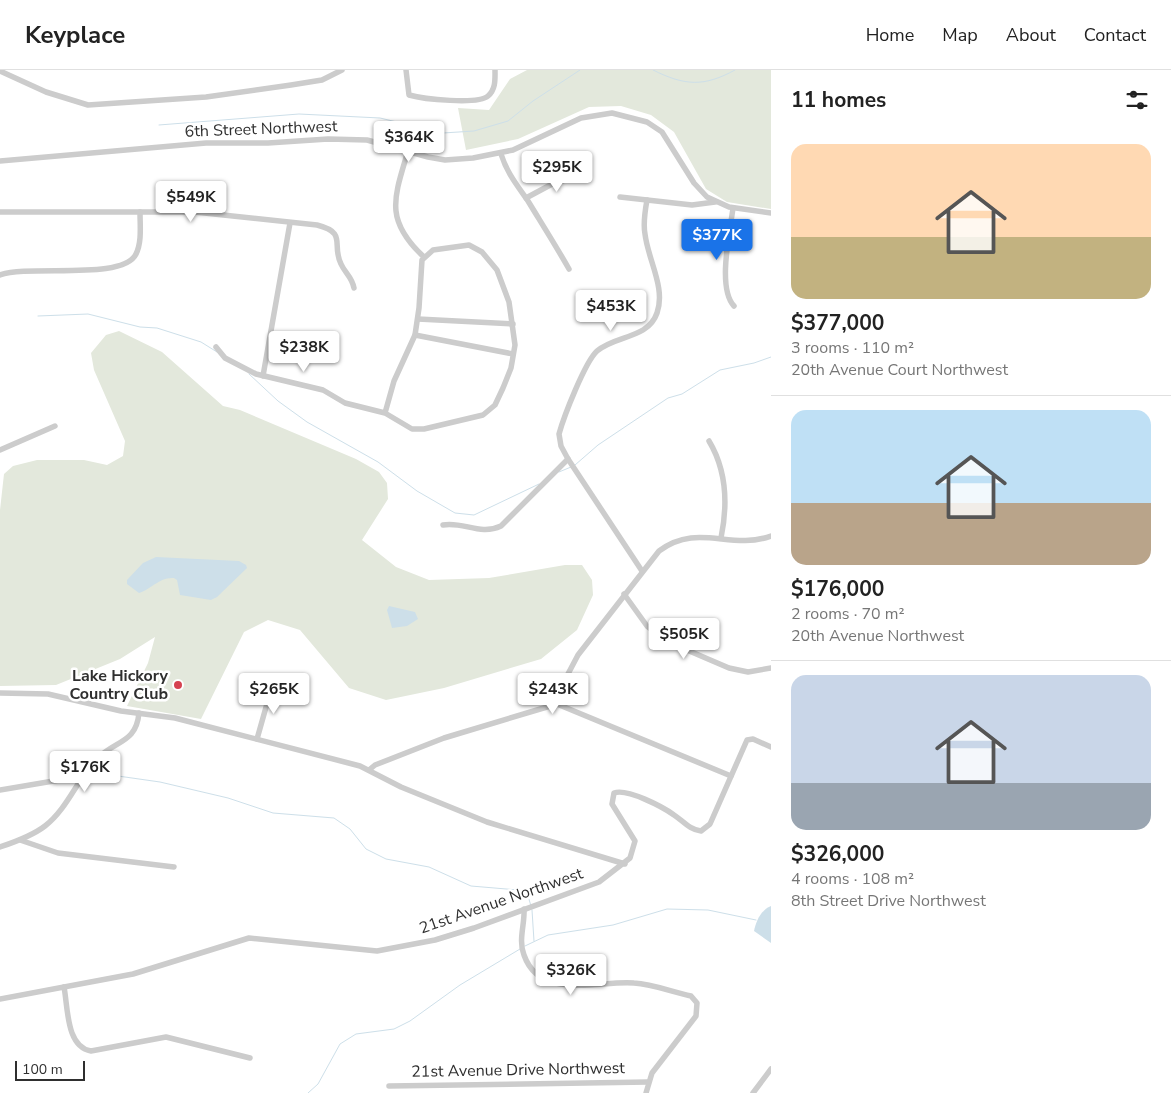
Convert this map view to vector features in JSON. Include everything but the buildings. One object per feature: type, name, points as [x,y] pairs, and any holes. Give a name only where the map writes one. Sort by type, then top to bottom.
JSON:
[{"type":"street","points":[[0,71],[46,92],[88,105],[206,97],[322,80],[342,70]]},
{"type":"street","points":[[406,70],[409,95],[436,99],[478,101],[487,97],[494,88],[495,70]]},
{"type":"street","name":"6th Street Northwest","points":[[0,161],[200,143],[268,143],[315,139],[367,140],[445,160],[501,154],[527,145],[567,123],[589,115],[612,113],[647,122],[662,132],[698,188],[715,202],[733,208],[771,213]]},
{"type":"street","points":[[408,151],[398,185],[397,222],[404,236],[424,257]]},
{"type":"street","points":[[501,154],[508,173],[526,198],[569,269]]},
{"type":"street","points":[[526,198],[554,183],[583,175]]},
{"type":"street","points":[[620,197],[692,205],[715,202]]},
{"type":"street","points":[[642,571],[568,459],[561,446],[559,434],[590,360],[599,350],[644,330],[651,324],[657,313],[660,297],[645,234],[647,200]]},
{"type":"street","points":[[733,208],[725,281],[728,296],[734,306]]},
{"type":"street","points":[[0,212],[195,212],[317,225],[327,228],[335,234],[339,243],[340,264],[352,279],[354,288]]},
{"type":"street","points":[[0,275],[25,271],[110,269],[126,265],[137,252],[140,241],[140,212]]},
{"type":"street","points":[[263,376],[290,223]]},
{"type":"street","points":[[216,347],[226,358],[263,376],[311,386],[353,406],[385,413],[418,430],[488,413],[495,405],[507,379],[515,337],[509,302],[497,270],[482,252],[470,245],[433,250],[424,257],[415,335],[394,381],[385,413]]},
{"type":"street","points":[[418,319],[513,324]]},
{"type":"street","points":[[415,335],[513,354]]},
{"type":"street","points":[[0,450],[55,426]]},
{"type":"street","points":[[709,441],[718,458],[724,484],[726,509],[721,538]]},
{"type":"street","points":[[442,525],[455,524],[477,530],[491,530],[501,526],[568,459]]},
{"type":"street","points":[[555,704],[559,691],[578,656],[659,551],[673,542],[694,536],[741,542],[756,541],[771,536]]},
{"type":"street","points":[[624,594],[647,626],[666,641],[730,668],[748,672],[771,668]]},
{"type":"street","points":[[257,739],[272,686]]},
{"type":"street","points":[[0,694],[48,694],[121,711],[175,718],[257,739],[369,770],[401,787],[482,820],[624,864],[632,855],[635,841],[612,804],[614,793],[623,792],[648,801],[666,809],[693,829],[701,830],[710,824],[747,740],[753,740],[771,747]]},
{"type":"street","points":[[369,770],[375,765],[444,738],[555,704],[568,706],[730,776]]},
{"type":"street","points":[[0,847],[20,840],[50,822],[83,776],[102,754],[132,734],[137,726],[139,713]]},
{"type":"street","points":[[0,790],[83,776]]},
{"type":"street","points":[[20,840],[58,853],[174,867]]},
{"type":"street","name":"21st Avenue Northwest","points":[[0,999],[144,971],[249,938],[372,951],[391,950],[459,933],[599,882],[624,864]]},
{"type":"street","points":[[524,909],[523,952],[529,966],[543,978],[554,983],[570,985],[636,983],[691,996],[697,1003],[696,1016],[648,1082],[646,1093]]},
{"type":"street","points":[[64,987],[75,1041],[83,1049],[91,1051],[166,1037],[250,1058]]},
{"type":"street","points":[[753,1093],[771,1069]]},
{"type":"street","name":"21st Avenue Drive Northwest","points":[[389,1086],[648,1082]]},
{"type":"shaded area","points":[[527,70],[771,70],[771,209],[727,202],[706,189],[674,132],[651,115],[621,106],[589,107],[518,139],[466,150],[458,108],[489,110],[510,79]]},
{"type":"shaded area","name":"Lake Hickory Country Club","points":[[119,331],[162,352],[223,406],[240,410],[356,459],[379,472],[387,483],[388,499],[362,540],[396,567],[429,580],[489,578],[565,565],[582,565],[592,580],[593,595],[577,630],[541,659],[444,688],[386,700],[349,688],[300,630],[268,620],[244,632],[201,719],[127,706],[148,663],[155,637],[120,659],[56,685],[0,686],[0,510],[4,474],[13,466],[37,460],[84,460],[107,465],[123,456],[125,441],[94,370],[91,353],[106,335]]},
{"type":"water","points":[[156,557],[239,561],[246,565],[247,568],[217,597],[211,600],[180,595],[177,580],[174,578],[164,579],[139,593],[127,584],[127,580],[143,563]]},
{"type":"water","points":[[389,606],[415,612],[418,619],[407,626],[392,628],[387,610]]},
{"type":"water","points":[[771,906],[771,943],[754,931],[756,923],[764,910]]},
{"type":"waterway","points":[[159,125],[299,114],[380,118],[443,133],[474,131],[508,121],[533,101],[580,70]]},
{"type":"waterway","points":[[653,70],[685,82],[704,82],[724,76],[735,70]]},
{"type":"waterway","points":[[38,316],[88,314],[140,327],[157,328],[201,342],[217,352]]},
{"type":"waterway","points":[[575,465],[598,445],[668,398],[682,394],[720,370],[754,363],[771,357]]},
{"type":"waterway","points":[[249,374],[278,401],[307,422],[378,462],[417,491],[455,513],[474,515],[539,484]]},
{"type":"waterway","points":[[559,472],[571,467]]},
{"type":"waterway","points":[[60,775],[69,775]]},
{"type":"waterway","points":[[86,776],[118,776],[160,782],[228,798],[273,813],[334,818],[350,829],[366,849],[386,859],[429,867],[471,886],[518,890],[528,896],[531,906]]},
{"type":"waterway","points":[[525,946],[548,935],[613,925],[667,909],[708,910],[756,920]]},
{"type":"waterway","points":[[532,910],[534,941]]},
{"type":"waterway","points":[[308,1093],[318,1084],[340,1044],[356,1034],[394,1029],[410,1021],[460,985],[520,949]]},
{"type":"place","name":"Lake Hickory Country Club","points":[[178,685]]}]
